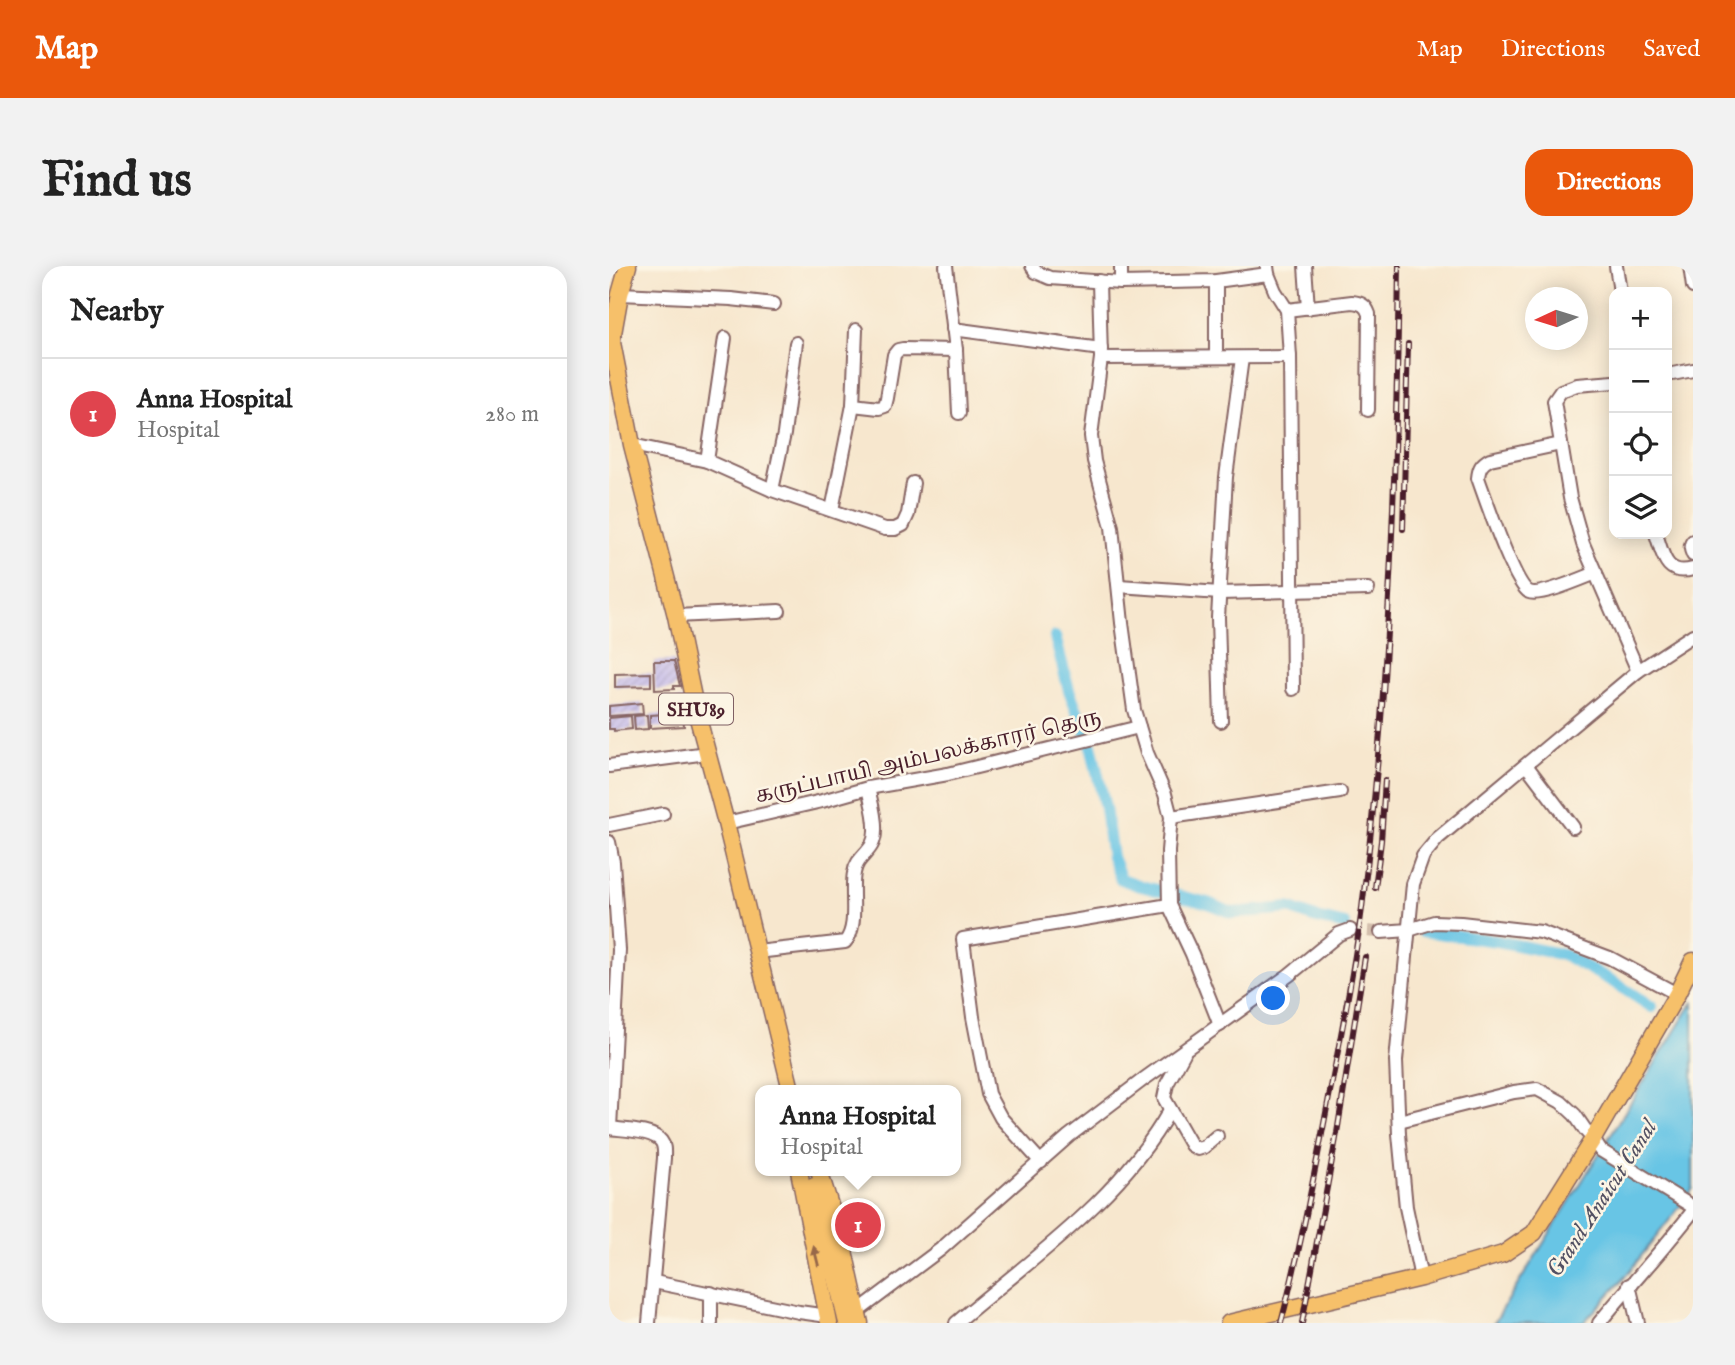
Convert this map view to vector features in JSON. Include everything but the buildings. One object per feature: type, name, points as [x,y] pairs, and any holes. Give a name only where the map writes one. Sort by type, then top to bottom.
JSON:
[{"type":"main road","points":[[610,339],[628,266]]},
{"type":"main road","name":"SHU89","points":[[610,339],[632,445],[677,616],[695,707],[790,1085]]},
{"type":"main road","points":[[1230,1323],[1421,1278],[1503,1254],[1534,1233],[1596,1144],[1693,961]]},
{"type":"main road","points":[[800,1176],[828,1320]]},
{"type":"main road","points":[[812,1176],[826,1234],[855,1320]]},
{"type":"main road","points":[[821,1176],[843,1247],[855,1320]]},
{"type":"street","points":[[946,266],[956,350],[959,413]]},
{"type":"street","points":[[1032,266],[1037,272],[1050,278],[1121,283],[1216,281],[1267,270],[1275,291],[1287,310],[1290,357],[1293,689]]},
{"type":"street","points":[[1121,266],[1121,283]]},
{"type":"street","points":[[1305,266],[1308,308]]},
{"type":"street","points":[[1616,266],[1620,287]]},
{"type":"street","points":[[1690,266],[1693,287]]},
{"type":"street","points":[[1099,281],[1101,354],[1091,436],[1094,461],[1112,527],[1133,710],[1171,817],[1168,851],[1169,905],[1220,1025]]},
{"type":"street","points":[[1216,281],[1216,357]]},
{"type":"street","points":[[620,294],[731,299],[774,304]]},
{"type":"street","points":[[1287,310],[1352,302],[1366,307],[1369,314],[1367,410]]},
{"type":"street","points":[[953,329],[1101,354],[1290,357]]},
{"type":"street","points":[[832,510],[853,405],[856,330]]},
{"type":"street","points":[[707,461],[725,338]]},
{"type":"street","points":[[772,490],[784,433],[796,342]]},
{"type":"street","points":[[853,405],[879,408],[885,406],[894,355],[898,350],[956,350]]},
{"type":"street","points":[[1221,721],[1218,618],[1226,477],[1242,358]]},
{"type":"street","points":[[1672,374],[1693,370]]},
{"type":"street","points":[[1609,382],[1577,385],[1561,391],[1554,401],[1573,509],[1583,544],[1638,671]]},
{"type":"street","points":[[1561,444],[1490,459],[1482,463],[1478,478],[1516,574],[1529,592],[1540,593],[1596,573]]},
{"type":"street","points":[[632,445],[707,461],[772,490],[885,529],[895,529],[903,525],[908,514],[913,483]]},
{"type":"street","points":[[1657,539],[1666,562],[1672,569],[1679,572],[1693,569]]},
{"type":"street","points":[[1693,541],[1693,555]]},
{"type":"street","points":[[1119,586],[1220,593],[1368,589]]},
{"type":"street","points":[[677,616],[779,611]]},
{"type":"street","points":[[1421,1278],[1406,1207],[1396,1061],[1413,884],[1423,856],[1438,838],[1638,671],[1693,635]]},
{"type":"street","name":"கருப்பாயி அம்பலக்காரர் தெரு","points":[[726,823],[868,788],[948,774],[1139,727]]},
{"type":"street","points":[[609,766],[707,753]]},
{"type":"street","points":[[1526,765],[1573,827]]},
{"type":"street","points":[[757,952],[845,942],[851,936],[854,873],[857,862],[872,847],[876,833],[868,788]]},
{"type":"street","points":[[1171,817],[1340,792]]},
{"type":"street","points":[[609,825],[663,814]]},
{"type":"street","points":[[609,842],[613,862],[619,950],[609,1128],[652,1134],[660,1139],[664,1146],[649,1323]]},
{"type":"street","points":[[1041,1162],[1001,1118],[988,1094],[973,1017],[963,939],[1169,905]]},
{"type":"street","points":[[1381,932],[1409,930],[1434,922],[1541,932],[1610,958],[1677,994]]},
{"type":"street","points":[[855,1320],[941,1249],[1069,1136],[1289,975],[1339,933],[1350,930]]},
{"type":"street","points":[[1186,1049],[1167,1084],[1164,1098],[1191,1145],[1198,1149],[1205,1147],[1217,1136]]},
{"type":"street","points":[[1399,1121],[1514,1092],[1537,1089],[1561,1102],[1575,1115],[1596,1144],[1691,1207],[1672,1239],[1629,1285],[1599,1323]]},
{"type":"street","points":[[956,1323],[1024,1268],[1103,1198],[1157,1132],[1170,1110]]},
{"type":"street","points":[[654,1282],[828,1320]]},
{"type":"street","points":[[1629,1285],[1638,1323]]},
{"type":"street","points":[[711,1293],[711,1323]]},
{"type":"water","name":"Grand Anaicut Canal","points":[[1693,1002],[1693,1188],[1689,1195],[1620,1283],[1583,1323],[1494,1323]]},
{"type":"waterway","points":[[1055,637],[1069,690],[1092,749],[1112,857],[1121,879],[1161,891]]},
{"type":"waterway","points":[[1175,895],[1208,903],[1232,913],[1289,908],[1345,925]]},
{"type":"waterway","points":[[1423,931],[1497,941],[1564,955],[1652,1007]]},
{"type":"tunnel","points":[[1350,930],[1381,932]]},
{"type":"railway","points":[[1281,1323],[1307,1208],[1347,1000],[1359,931],[1371,828],[1385,668],[1396,427],[1399,266]]},
{"type":"railway","points":[[1403,529],[1408,344]]},
{"type":"railway","points":[[1375,888],[1385,780]]},
{"type":"railway","points":[[1302,1323],[1337,1133],[1365,957]]},
{"type":"place","name":"Anna Hospital","points":[[858,1225]]}]
